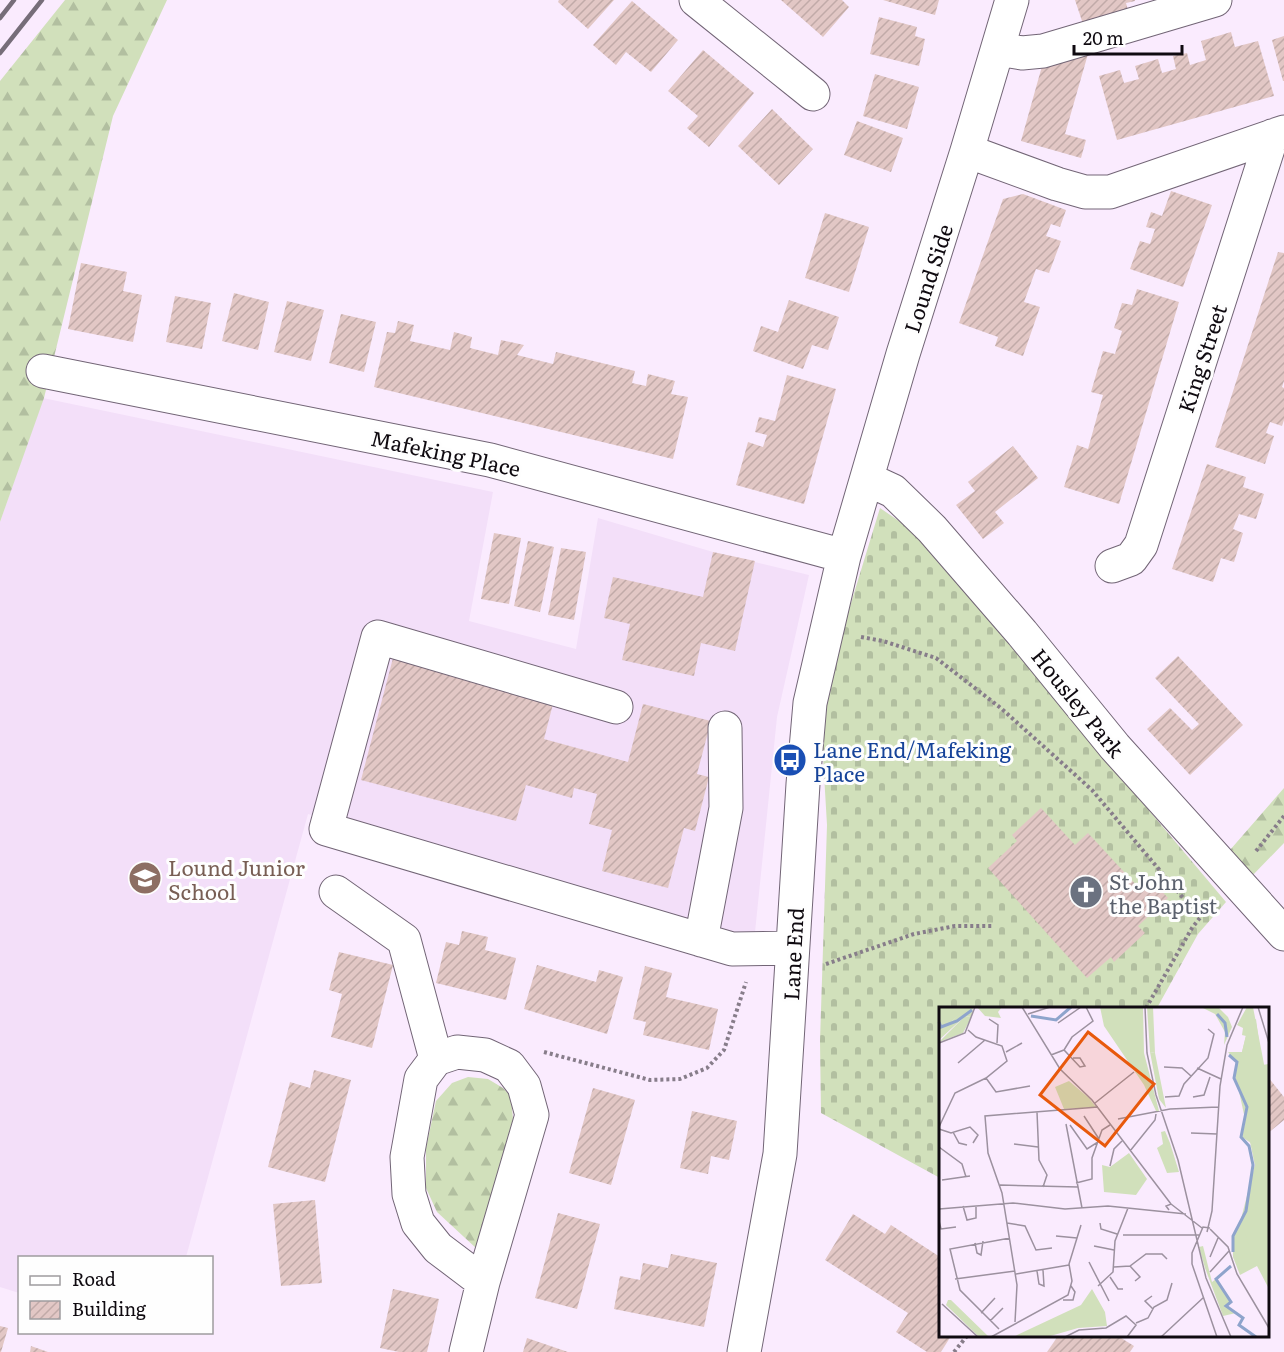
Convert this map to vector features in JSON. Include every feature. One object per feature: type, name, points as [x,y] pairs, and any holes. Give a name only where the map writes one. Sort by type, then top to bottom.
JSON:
[{"type":"street","points":[[696,0],[813,94]]},
{"type":"street","name":"Lound Side","points":[[844,556],[903,354],[1012,0]]},
{"type":"street","points":[[998,49],[1023,53],[1043,51],[1215,0]]},
{"type":"street","points":[[967,151],[1057,184],[1085,192],[1110,192],[1278,134]]},
{"type":"street","name":"King Street","points":[[1112,566],[1131,559],[1141,545],[1278,134]]},
{"type":"street","name":"Mafeking Place","points":[[43,371],[490,460],[844,556]]},
{"type":"street","name":"Housley Park","points":[[867,479],[893,491],[933,529],[1115,747],[1284,934]]},
{"type":"street","name":"Lane End","points":[[753,1349],[780,1154],[810,703],[844,556]]},
{"type":"street","points":[[615,707],[378,638],[326,829],[732,949],[791,962]]},
{"type":"street","points":[[701,940],[726,808],[725,728]]},
{"type":"street","points":[[336,892],[404,940],[436,1059]]},
{"type":"street","points":[[466,1352],[483,1282],[532,1115],[524,1086],[509,1066],[485,1055],[456,1052],[436,1059],[421,1079],[407,1157],[409,1194],[418,1223],[438,1248],[483,1282]]},
{"type":"path","points":[[826,630],[883,641],[936,658],[974,687],[1002,709],[1092,790],[1200,918]]},
{"type":"path","points":[[791,962],[955,926],[993,926]]},
{"type":"path","points":[[509,1066],[525,1047],[650,1080],[680,1079],[707,1068],[724,1050],[748,977]]},
{"type":"path","points":[[954,1352],[965,1337]]},
{"type":"shaded area","name":"Lound Junior School","points":[[43,398],[493,492],[469,621],[576,649],[598,518],[713,552],[809,575],[777,717],[754,942],[308,814],[186,1256],[18,1256],[18,1293],[0,1287],[0,522]]},
{"type":"green space","points":[[65,0],[167,0],[113,116],[44,398],[0,522],[0,81]]},
{"type":"green space","points":[[880,508],[915,532],[1226,902],[1198,934],[1158,1007],[939,1007],[939,1177],[821,1113],[820,1041],[827,825],[822,740],[826,685]]},
{"type":"green space","points":[[1284,788],[1284,843],[1251,877],[1230,850]]},
{"type":"green space","points":[[468,1077],[488,1079],[503,1088],[511,1096],[513,1119],[477,1249],[437,1212],[426,1188],[426,1148],[436,1101],[452,1083]]},
{"type":"building","points":[[559,0],[614,0],[588,29],[558,2]]},
{"type":"building","points":[[781,0],[842,0],[849,7],[823,37]]},
{"type":"building","points":[[883,0],[939,0],[935,15]]},
{"type":"building","points":[[1075,0],[1135,1],[1126,3],[1128,10],[1083,24]]},
{"type":"building","points":[[632,1],[678,40],[651,72],[626,52],[616,65],[593,45]]},
{"type":"building","points":[[879,17],[917,27],[915,36],[925,39],[919,66],[870,54]]},
{"type":"building","points":[[1231,32],[1235,47],[1258,41],[1274,96],[1117,140],[1099,76],[1120,70],[1124,83],[1139,79],[1135,66],[1158,59],[1162,73],[1176,69],[1173,56],[1187,53],[1190,65],[1206,60],[1201,41]]},
{"type":"building","points":[[1284,36],[1284,81],[1283,81],[1272,40]]},
{"type":"building","points":[[1090,47],[1065,134],[1086,140],[1081,158],[1021,141],[1044,59]]},
{"type":"building","points":[[703,50],[754,93],[709,147],[687,128],[698,116],[668,91]]},
{"type":"building","points":[[875,74],[919,87],[907,129],[863,116]]},
{"type":"building","points":[[772,109],[813,149],[779,185],[738,146]]},
{"type":"building","points":[[857,121],[903,138],[891,172],[844,155]]},
{"type":"building","points":[[1171,191],[1212,205],[1183,287],[1130,269],[1140,241],[1150,244],[1155,229],[1146,227],[1151,212],[1162,216]]},
{"type":"building","points":[[1023,194],[1066,210],[1060,227],[1051,224],[1046,236],[1061,241],[1049,273],[1036,269],[1024,302],[1040,307],[1023,356],[995,346],[998,337],[959,323],[1003,199]]},
{"type":"building","points":[[825,213],[869,227],[849,292],[805,278]]},
{"type":"building","points":[[1278,252],[1284,253],[1284,381],[1282,387],[1284,388],[1284,420],[1282,426],[1270,422],[1266,433],[1274,436],[1265,464],[1215,447]]},
{"type":"building","points":[[81,263],[127,272],[123,291],[142,295],[133,342],[68,329]]},
{"type":"building","points":[[1137,289],[1179,302],[1119,504],[1064,487],[1077,445],[1088,449],[1103,395],[1091,392],[1103,351],[1115,354],[1122,331],[1114,328],[1122,303],[1132,305]]},
{"type":"building","points":[[234,293],[269,302],[258,350],[222,341]]},
{"type":"building","points":[[175,296],[211,303],[202,349],[166,342]]},
{"type":"building","points":[[789,300],[839,317],[828,350],[812,345],[803,369],[753,351],[761,326],[778,332]]},
{"type":"building","points":[[287,301],[324,310],[311,361],[274,352]]},
{"type":"building","points":[[341,314],[376,322],[364,372],[329,363]]},
{"type":"building","points":[[398,321],[414,325],[410,341],[450,350],[454,332],[472,337],[470,348],[498,355],[501,340],[524,345],[517,355],[553,364],[556,352],[635,371],[632,383],[646,386],[648,374],[675,381],[671,394],[688,397],[673,459],[374,387],[387,332],[395,333]]},
{"type":"building","points":[[787,375],[836,389],[804,504],[736,485],[748,442],[763,447],[767,435],[755,432],[759,417],[775,421]]},
{"type":"building","points":[[1013,446],[1038,478],[995,512],[1004,523],[983,539],[956,505],[975,491],[968,482]]},
{"type":"building","points":[[1207,464],[1246,477],[1243,487],[1264,494],[1256,519],[1239,514],[1233,529],[1243,533],[1234,562],[1221,558],[1213,582],[1172,569]]},
{"type":"building","points":[[494,533],[521,538],[509,604],[481,599]]},
{"type":"building","points":[[528,541],[554,547],[540,612],[514,606]]},
{"type":"building","points":[[561,548],[586,552],[574,620],[548,615]]},
{"type":"building","points":[[713,552],[755,561],[735,651],[701,643],[694,676],[622,660],[630,624],[604,618],[613,577],[703,597]]},
{"type":"building","points":[[1178,656],[1243,725],[1190,775],[1147,729],[1170,708],[1192,730],[1199,724],[1155,678]]},
{"type":"building","points":[[393,658],[554,700],[544,739],[628,762],[643,704],[711,721],[697,774],[709,777],[695,831],[684,828],[668,888],[602,871],[612,830],[589,824],[597,794],[574,788],[572,798],[526,785],[516,821],[361,780]]},
{"type":"building","name":"St John the Baptist","points":[[1041,808],[1075,845],[1088,833],[1137,886],[1148,876],[1168,898],[1138,926],[1145,933],[1114,962],[1111,957],[1087,978],[988,868],[1017,841],[1012,835]]},
{"type":"building","points":[[462,931],[488,937],[485,950],[516,958],[506,1000],[436,983],[446,942],[459,945]]},
{"type":"building","points":[[339,952],[393,965],[372,1048],[331,1037],[342,994],[329,990]]},
{"type":"building","points":[[537,965],[596,982],[599,970],[623,977],[607,1034],[524,1009]]},
{"type":"building","points":[[645,966],[672,973],[666,997],[718,1009],[709,1050],[643,1035],[646,1022],[633,1019]]},
{"type":"building","points":[[314,1070],[351,1080],[325,1182],[268,1167],[290,1082],[310,1088]]},
{"type":"building","points":[[1269,1078],[1284,1097],[1284,1120],[1269,1132]]},
{"type":"building","points":[[593,1088],[635,1100],[611,1185],[569,1173]]},
{"type":"building","points":[[692,1111],[737,1121],[729,1160],[711,1156],[708,1174],[680,1168]]},
{"type":"building","points":[[315,1200],[322,1283],[281,1286],[273,1204]]},
{"type":"building","points":[[558,1213],[600,1224],[577,1309],[535,1298]]},
{"type":"building","points":[[853,1214],[885,1234],[891,1225],[939,1256],[939,1337],[950,1337],[941,1352],[927,1352],[896,1332],[908,1313],[825,1260]]},
{"type":"building","points":[[671,1254],[717,1263],[704,1327],[614,1309],[620,1276],[640,1280],[643,1263],[668,1268]]},
{"type":"building","points":[[393,1289],[439,1299],[427,1352],[399,1352],[380,1348]]},
{"type":"building","points":[[0,1326],[8,1328],[1,1352],[0,1352]]},
{"type":"building","points":[[1057,1337],[1120,1337],[1134,1346],[1130,1352],[1047,1352]]},
{"type":"building","points":[[527,1338],[568,1352],[523,1352]]},
{"type":"building","points":[[31,1346],[48,1352],[30,1352]]},
{"type":"railway","points":[[0,18],[14,0]]},
{"type":"railway","points":[[0,53],[42,0]]},
{"type":"place","name":"Lane End/Mafeking Place","points":[[790,760]]},
{"type":"place","name":"Lound Junior School","points":[[145,878]]},
{"type":"place","name":"St John the Baptist","points":[[1086,892]]}]
